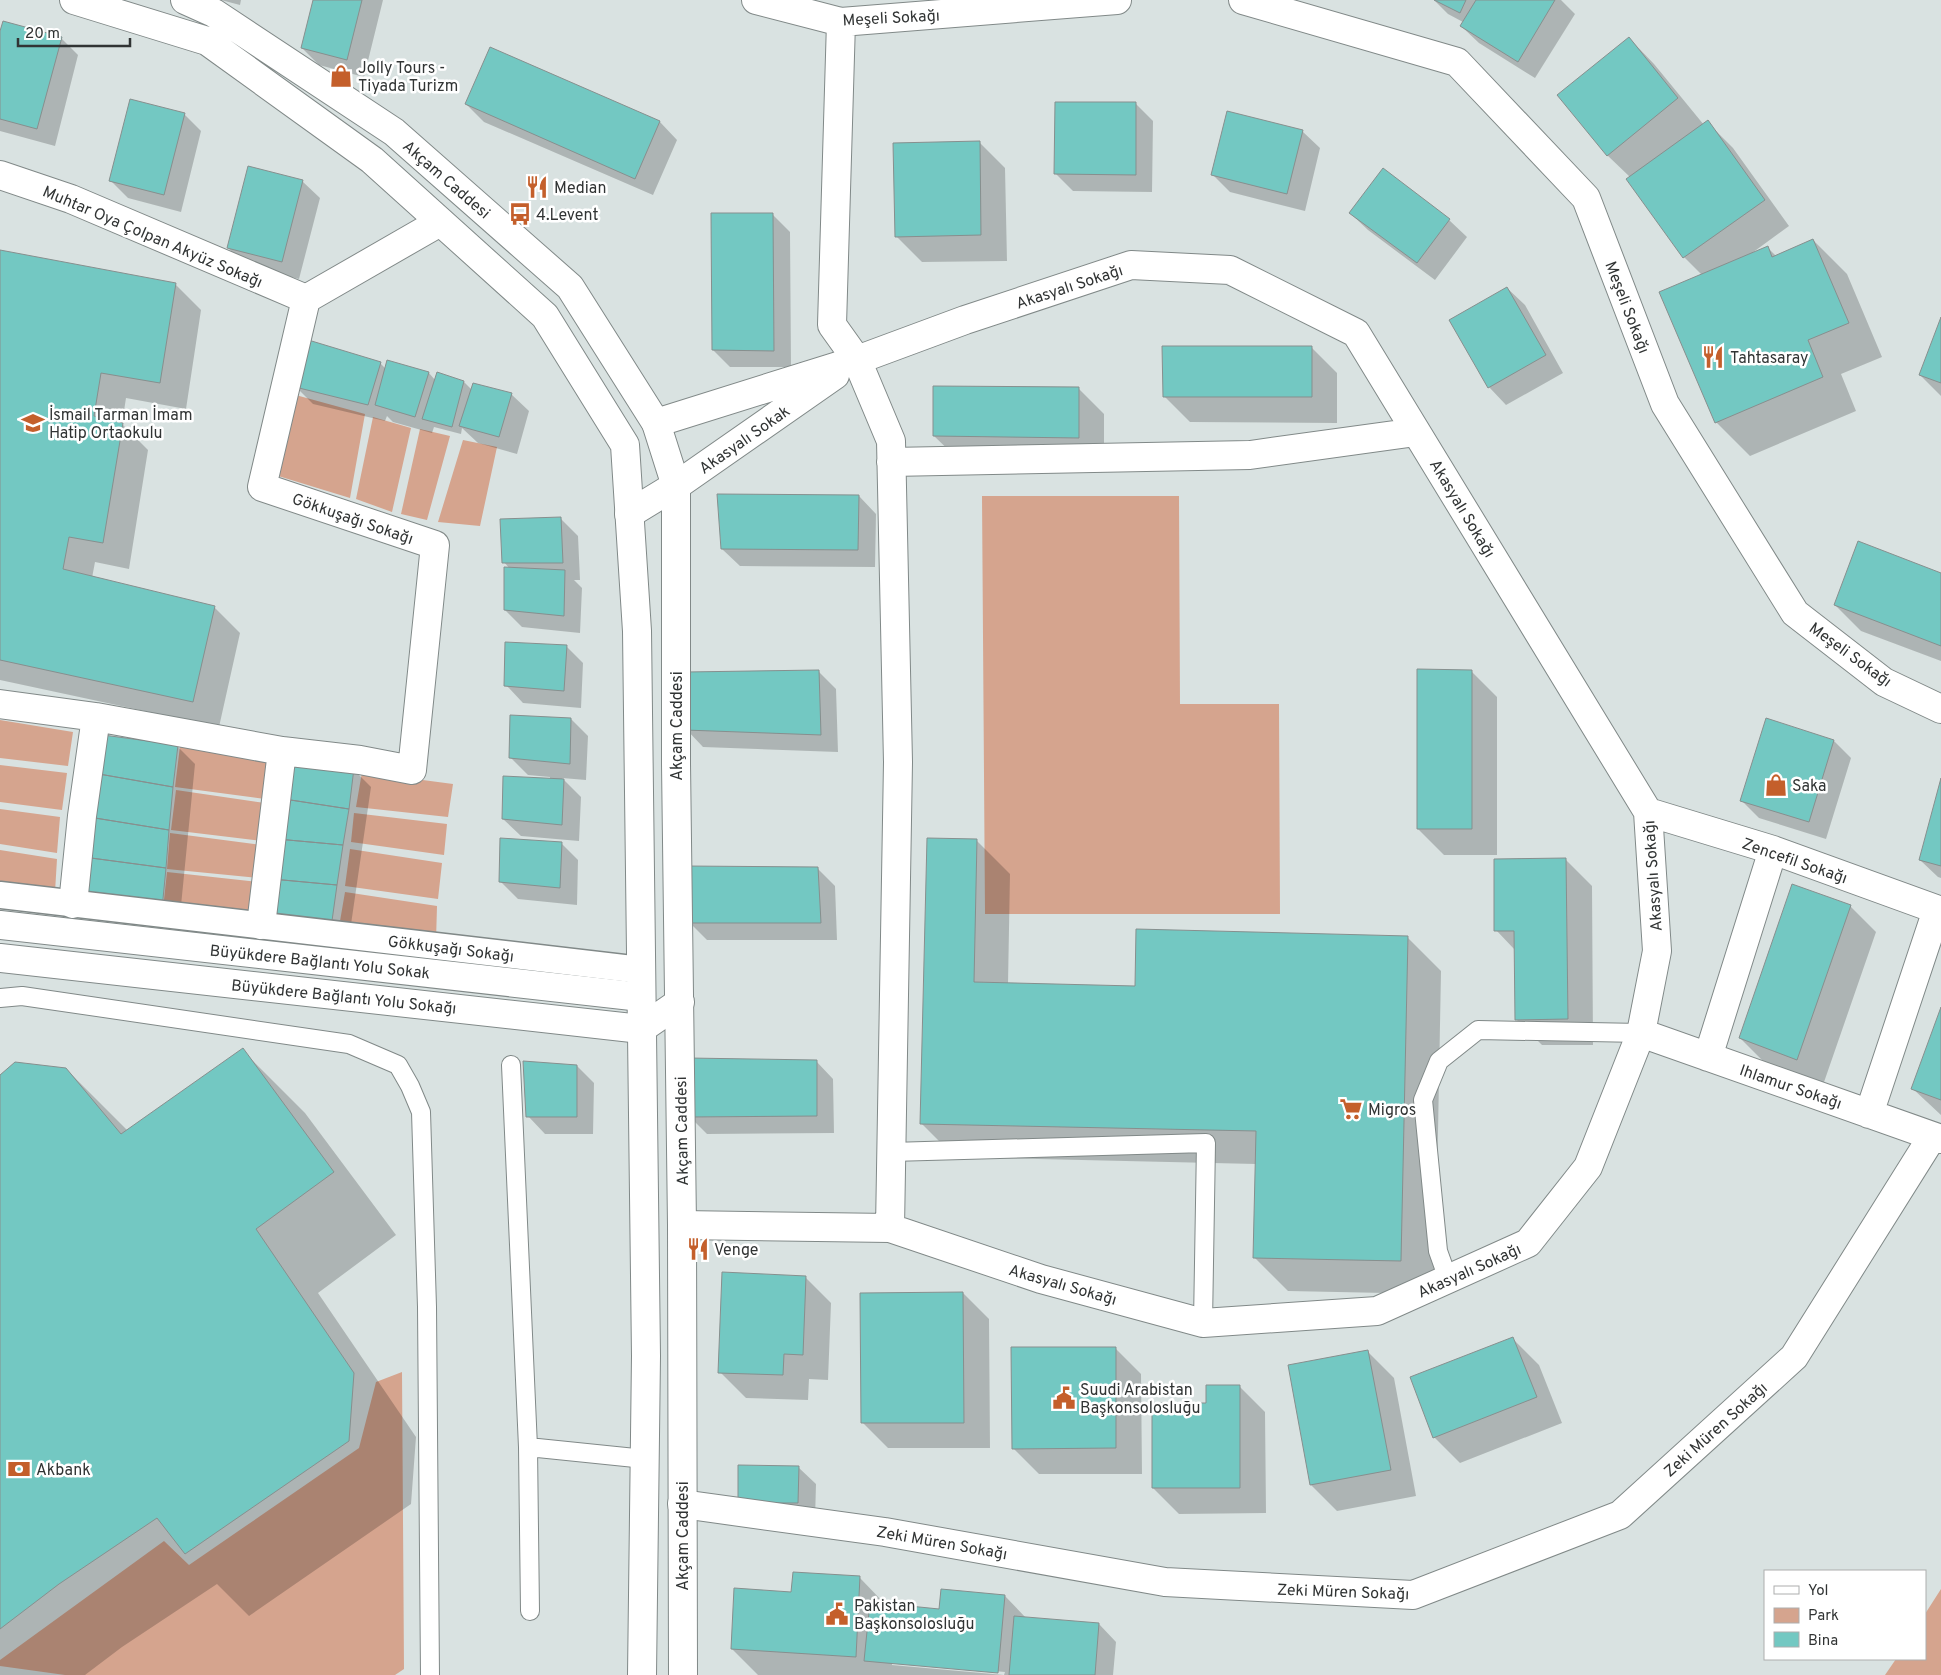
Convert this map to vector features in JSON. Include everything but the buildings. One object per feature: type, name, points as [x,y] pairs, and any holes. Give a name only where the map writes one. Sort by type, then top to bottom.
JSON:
[{"type":"street","points":[[74,0],[207,41],[372,160],[545,316],[625,445],[637,631],[646,1356],[642,1675]]},
{"type":"street","name":"Akçam Caddesi","points":[[185,0],[214,13],[394,132],[570,287],[656,423],[676,486],[676,764],[682,1225],[683,1675]]},
{"type":"street","name":"Meşeli Sokağı","points":[[756,0],[841,22],[1117,0]]},
{"type":"street","name":"Meşeli Sokağı","points":[[1243,0],[1457,62],[1586,198],[1665,404],[1795,613],[1884,682],[1941,709]]},
{"type":"street","points":[[841,22],[832,325],[856,360],[891,441],[898,762],[890,1228]]},
{"type":"street","name":"Muhtar Oya Çolpan Akyüz Sokağı","points":[[0,174],[71,199],[306,299]]},
{"type":"street","points":[[306,299],[440,222]]},
{"type":"street","name":"Akasyalı Sokağı","points":[[656,423],[856,360],[965,320],[1132,265],[1230,270],[1356,333],[1648,812],[1656,951],[1640,1033],[1588,1167],[1528,1243],[1378,1311],[1203,1323],[1041,1279],[890,1228],[682,1225]]},
{"type":"street","name":"Gökkuşağı Sokağı","points":[[0,704],[96,717],[282,751],[360,760],[412,770],[436,545],[262,487],[306,299]]},
{"type":"street","name":"Akasyalı Sokak","points":[[629,514],[676,486],[856,360]]},
{"type":"street","points":[[891,462],[1250,455],[1416,432]]},
{"type":"street","points":[[73,904],[82,816],[96,717]]},
{"type":"street","points":[[261,925],[282,751]]},
{"type":"street","name":"Zencefil Sokağı","points":[[1648,812],[1772,850],[1939,911]]},
{"type":"street","points":[[1708,1057],[1772,850]]},
{"type":"street","name":"Gökkuşağı Sokağı","points":[[0,895],[641,970]]},
{"type":"street","points":[[1869,1114],[1939,911]]},
{"type":"street","name":"Büyükdere Bağlantı Yolu Sokak","points":[[0,925],[641,997]]},
{"type":"street","name":"Büyükdere Bağlantı Yolu Sokağı","points":[[0,958],[641,1029]]},
{"type":"street","points":[[641,1029],[680,1002]]},
{"type":"street","name":"Ihlamur Sokağı","points":[[1640,1033],[1937,1138]]},
{"type":"street","name":"Zeki Müren Sokağı","points":[[682,1504],[885,1532],[1166,1582],[1413,1595],[1620,1515],[1794,1358],[1937,1138]]},
{"type":"lane","points":[[0,998],[22,996],[349,1044],[398,1066],[410,1086],[421,1112],[427,1307],[430,1675]]},
{"type":"lane","points":[[1448,1279],[1438,1251],[1423,1100],[1439,1062],[1478,1030],[1640,1033]]},
{"type":"lane","points":[[511,1065],[528,1447],[530,1611]]},
{"type":"lane","points":[[891,1152],[1206,1143],[1203,1323]]},
{"type":"lane","points":[[528,1447],[644,1460]]},
{"type":"green space","points":[[292,394],[365,414],[350,498],[275,475]]},
{"type":"green space","points":[[373,417],[411,428],[392,512],[356,499]]},
{"type":"green space","points":[[420,429],[450,436],[427,520],[401,514]]},
{"type":"green space","points":[[463,440],[497,447],[480,526],[438,522]]},
{"type":"green space","points":[[982,496],[1179,496],[1180,704],[1279,704],[1280,914],[985,914]]},
{"type":"green space","points":[[0,720],[73,732],[68,766],[0,758]]},
{"type":"green space","points":[[180,746],[271,759],[265,799],[175,787]]},
{"type":"green space","points":[[0,765],[67,773],[62,810],[0,802]]},
{"type":"green space","points":[[362,772],[453,784],[448,817],[356,807]]},
{"type":"green space","points":[[176,790],[265,803],[262,841],[171,830]]},
{"type":"green space","points":[[0,809],[60,817],[57,853],[0,844]]},
{"type":"green space","points":[[354,813],[447,824],[444,855],[351,842]]},
{"type":"green space","points":[[170,833],[261,845],[258,878],[167,869]]},
{"type":"green space","points":[[350,849],[442,863],[438,899],[345,886]]},
{"type":"green space","points":[[0,850],[57,859],[55,892],[0,885]]},
{"type":"green space","points":[[167,872],[258,882],[254,920],[163,909]]},
{"type":"green space","points":[[345,892],[437,906],[436,941],[339,927]]},
{"type":"green space","points":[[402,1372],[404,1669],[395,1675],[65,1675],[0,1666],[0,1660],[164,1541],[189,1565],[359,1448],[376,1382]]},
{"type":"green space","points":[[1941,1589],[1941,1675],[1885,1675],[1895,1660],[1926,1660],[1926,1612]]},
{"type":"place","name":"Jolly Tours - Tiyada Turizm","points":[[341,76]]},
{"type":"place","name":"Median","points":[[537,187]]},
{"type":"place","name":"4.Levent","points":[[520,214]]},
{"type":"place","name":"Tahtasaray","points":[[1713,357]]},
{"type":"place","name":"İsmail Tarman İmam Hatip Ortaokulu","points":[[33,423]]},
{"type":"place","name":"Saka","points":[[1776,785]]},
{"type":"place","name":"Migros","points":[[1351,1109]]},
{"type":"place","name":"Venge","points":[[698,1249]]},
{"type":"place","name":"Suudi Arabistan Başkonsolosluğu","points":[[1064,1398]]},
{"type":"place","name":"Akbank","points":[[19,1469]]},
{"type":"place","name":"Pakistan Başkonsolosluğu","points":[[837,1614]]}]
